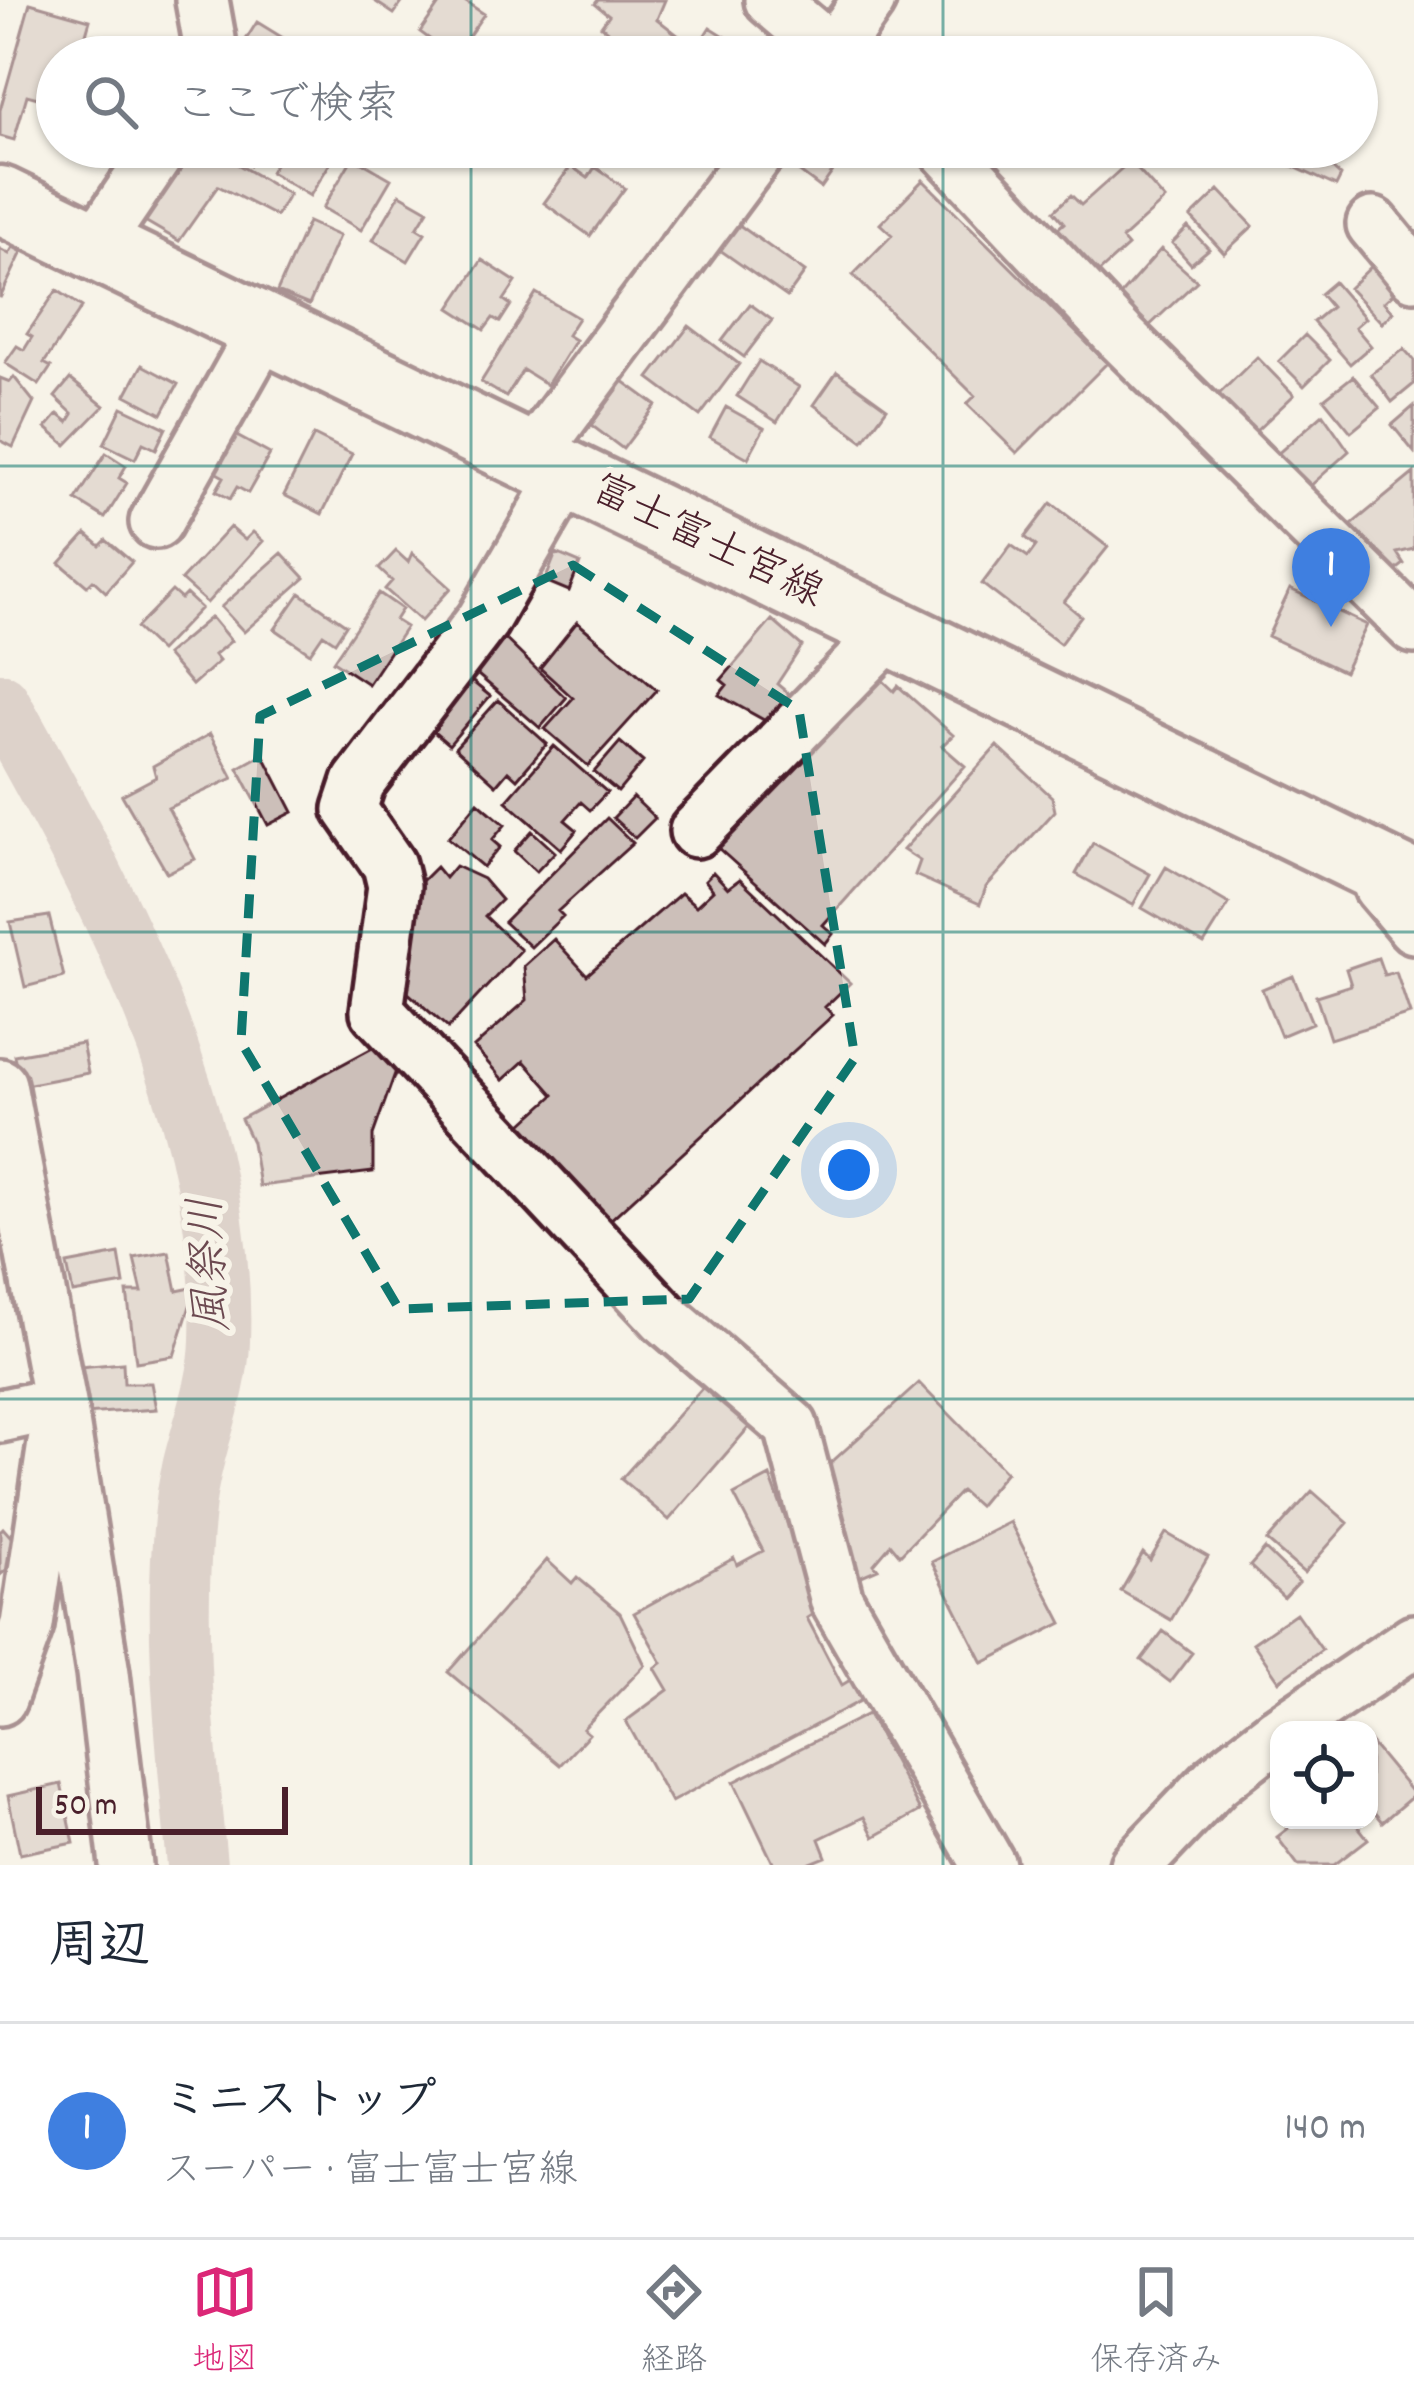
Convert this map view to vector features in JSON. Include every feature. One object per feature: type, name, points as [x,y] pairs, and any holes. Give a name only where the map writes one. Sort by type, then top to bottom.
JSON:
[{"type":"main road","name":"富士富士宮線","points":[[0,200],[1394,875]]},
{"type":"street","points":[[202,0],[208,36]]},
{"type":"street","points":[[770,0],[810,36]]},
{"type":"street","points":[[846,36],[869,0]]},
{"type":"street","points":[[96,244],[148,168]]},
{"type":"street","points":[[748,168],[548,467],[483,620],[359,782],[350,809],[389,865],[394,886],[377,1011],[665,1318],[791,1426],[837,1601],[989,1865]]},
{"type":"street","points":[[963,168],[1120,336],[1414,627]]},
{"type":"street","points":[[1373,224],[1414,274]]},
{"type":"street","points":[[156,523],[266,328]]},
{"type":"street","points":[[696,831],[890,632]]},
{"type":"street","points":[[1394,875],[1380,887],[1414,927]]},
{"type":"street","points":[[0,1085],[60,1403],[103,1673],[126,1865]]},
{"type":"street","points":[[0,1416],[60,1403]]},
{"type":"street","points":[[0,1699],[13,1612],[60,1403]]},
{"type":"street","points":[[1295,1721],[1414,1640]]},
{"type":"street","points":[[1136,1865],[1216,1781],[1270,1739]]},
{"type":"highlighted area","points":[[573,565],[799,710],[855,1058],[689,1299],[399,1309],[241,1042],[260,716]]},
{"type":"building","points":[[373,0],[404,0],[394,14]]},
{"type":"building","points":[[442,0],[463,0],[484,14],[469,36],[420,32]]},
{"type":"building","points":[[598,0],[665,0],[657,19],[679,36],[614,36],[601,26],[609,15],[595,4]]},
{"type":"building","points":[[30,3],[90,20],[86,36],[36,36],[36,97],[27,95],[14,140],[0,136],[0,110]]},
{"type":"building","points":[[257,22],[280,36],[248,36]]},
{"type":"building","points":[[710,27],[724,36],[704,36]]},
{"type":"building","points":[[169,168],[244,168],[289,194],[276,216],[218,186],[179,241],[138,217]]},
{"type":"building","points":[[272,168],[327,168],[310,196],[270,172]]},
{"type":"building","points":[[347,168],[372,168],[391,179],[361,230],[323,208]]},
{"type":"building","points":[[570,168],[588,178],[596,168],[625,188],[590,236],[544,203]]},
{"type":"building","points":[[794,168],[835,168],[821,188]]},
{"type":"building","points":[[1122,168],[1136,168],[1165,200],[1122,239],[1128,246],[1088,282],[1048,237],[1064,223],[1054,211],[1071,195],[1081,205]]},
{"type":"building","points":[[1297,168],[1332,168],[1341,176],[1336,186]]},
{"type":"building","points":[[923,180],[1107,363],[1017,453],[967,404],[975,396],[853,275],[892,235],[880,224]]},
{"type":"building","points":[[1219,190],[1253,226],[1224,253],[1191,217]]},
{"type":"building","points":[[400,194],[428,210],[417,228],[425,233],[408,261],[373,240]]},
{"type":"building","points":[[308,222],[339,236],[309,305],[277,292]]},
{"type":"building","points":[[735,222],[805,272],[787,297],[717,248]]},
{"type":"building","points":[[1188,227],[1209,249],[1191,264],[1172,243]]},
{"type":"building","points":[[13,247],[22,252],[0,298],[0,249],[9,254]]},
{"type":"building","points":[[1161,249],[1197,281],[1146,329],[1115,301]]},
{"type":"building","points":[[482,260],[516,282],[504,300],[511,305],[500,322],[493,318],[484,330],[450,308]]},
{"type":"building","points":[[1373,265],[1396,291],[1384,302],[1393,312],[1382,323],[1349,288]]},
{"type":"building","points":[[1334,282],[1365,318],[1355,327],[1371,346],[1350,364],[1313,322],[1331,307],[1320,294]]},
{"type":"building","points":[[57,290],[82,307],[44,363],[51,367],[39,385],[5,363],[17,346],[24,350],[32,337],[27,334]]},
{"type":"building","points":[[536,293],[578,318],[567,335],[575,340],[547,385],[523,370],[506,397],[481,382]]},
{"type":"building","points":[[750,304],[772,320],[744,357],[722,341]]},
{"type":"building","points":[[689,326],[739,364],[700,416],[649,378]]},
{"type":"building","points":[[1305,335],[1330,360],[1304,386],[1279,361]]},
{"type":"building","points":[[1404,349],[1414,360],[1414,384],[1392,402],[1371,374]]},
{"type":"building","points":[[1257,357],[1294,395],[1254,433],[1218,395]]},
{"type":"building","points":[[759,361],[799,387],[777,422],[737,396]]},
{"type":"building","points":[[142,365],[178,384],[162,414],[126,395]]},
{"type":"building","points":[[837,372],[887,408],[863,441],[814,405]]},
{"type":"building","points":[[1353,376],[1380,408],[1351,432],[1324,399]]},
{"type":"building","points":[[14,377],[34,402],[13,447],[0,440],[0,378],[10,382]]},
{"type":"building","points":[[70,379],[104,406],[66,445],[46,428],[58,414],[68,422],[73,414],[55,397]]},
{"type":"building","points":[[623,381],[656,405],[623,449],[591,425]]},
{"type":"building","points":[[1414,406],[1414,452],[1392,425]]},
{"type":"building","points":[[122,407],[166,428],[156,449],[143,443],[135,459],[104,444]]},
{"type":"building","points":[[726,407],[764,428],[748,458],[710,437]]},
{"type":"building","points":[[1323,414],[1349,451],[1307,489],[1276,455]]},
{"type":"building","points":[[233,434],[270,454],[248,493],[237,487],[230,499],[216,491],[224,477],[213,471]]},
{"type":"building","points":[[314,435],[352,454],[322,514],[284,495]]},
{"type":"building","points":[[106,453],[126,466],[119,478],[127,483],[105,518],[76,500]]},
{"type":"building","points":[[1414,473],[1414,549],[1397,553],[1404,564],[1381,582],[1341,533]]},
{"type":"building","points":[[1051,503],[1108,547],[1064,602],[1081,616],[1060,644],[982,584],[1011,545],[1028,557],[1036,546],[1025,537]]},
{"type":"building","points":[[230,527],[245,540],[253,532],[263,541],[207,603],[181,580]]},
{"type":"building","points":[[86,534],[100,546],[106,540],[132,562],[106,592],[93,580],[87,586],[60,563]]},
{"type":"building","points":[[396,551],[408,562],[412,553],[451,588],[421,621],[385,589],[392,581],[379,569]]},
{"type":"building","points":[[282,553],[305,578],[244,632],[221,607]]},
{"type":"building","points":[[556,553],[580,563],[569,591],[545,581]]},
{"type":"building","points":[[1290,589],[1367,625],[1344,672],[1268,636]]},
{"type":"building","points":[[172,591],[181,599],[186,594],[201,608],[160,651],[136,628]]},
{"type":"building","points":[[300,593],[346,625],[335,642],[323,634],[310,653],[275,629]]},
{"type":"building","points":[[379,593],[402,609],[395,620],[406,627],[368,684],[333,661]]},
{"type":"building","points":[[211,617],[231,641],[214,655],[219,661],[192,685],[166,655]]},
{"type":"building","points":[[772,620],[802,646],[777,684],[795,699],[773,725],[719,695],[727,685],[721,680]]},
{"type":"building","points":[[577,622],[657,690],[588,766],[545,729],[573,698],[540,668]]},
{"type":"building","points":[[494,628],[566,698],[540,728],[464,663]]},
{"type":"building","points":[[458,670],[490,696],[449,745],[422,722]]},
{"type":"building","points":[[875,673],[894,691],[898,686],[953,735],[942,746],[965,766],[823,925],[833,934],[825,944],[718,848]]},
{"type":"building","points":[[498,700],[547,744],[517,779],[508,771],[496,785],[455,748]]},
{"type":"building","points":[[210,734],[233,778],[168,808],[195,859],[167,873],[122,795],[156,777],[153,766]]},
{"type":"building","points":[[620,742],[643,762],[618,792],[594,772]]},
{"type":"building","points":[[554,746],[607,792],[590,810],[581,802],[565,820],[577,830],[561,849],[506,801]]},
{"type":"building","points":[[997,746],[1052,797],[1055,811],[986,887],[980,904],[915,875],[920,861],[903,850]]},
{"type":"building","points":[[263,754],[293,812],[268,825],[238,768]]},
{"type":"building","points":[[633,797],[655,818],[635,838],[613,818]]},
{"type":"building","points":[[478,802],[505,825],[492,840],[500,847],[483,867],[448,838]]},
{"type":"building","points":[[607,818],[633,843],[558,911],[563,916],[531,947],[504,922]]},
{"type":"building","points":[[532,831],[555,852],[536,872],[514,851]]},
{"type":"building","points":[[1093,843],[1150,874],[1133,905],[1076,874]]},
{"type":"building","points":[[455,866],[483,879],[501,900],[485,916],[521,950],[448,1028],[407,992],[409,894],[436,867],[445,878]]},
{"type":"building","points":[[1166,867],[1229,904],[1204,944],[1142,908]]},
{"type":"building","points":[[713,872],[728,888],[740,879],[850,983],[825,1007],[833,1015],[609,1221],[522,1124],[554,1095],[524,1061],[503,1080],[474,1047],[527,1000],[524,966],[554,939],[587,975],[681,893],[696,906],[713,890],[705,880]]},
{"type":"building","points":[[49,916],[64,977],[25,987],[10,922]]},
{"type":"building","points":[[1378,958],[1384,975],[1396,972],[1410,1014],[1330,1039],[1316,996],[1351,985],[1346,969]]},
{"type":"building","points":[[1293,976],[1312,1023],[1281,1036],[1262,989]]},
{"type":"building","points":[[82,1043],[88,1073],[20,1086],[14,1055]]},
{"type":"building","points":[[380,1044],[397,1068],[373,1135],[373,1172],[259,1186],[252,1142],[241,1119]]},
{"type":"building","points":[[169,1252],[177,1291],[196,1287],[174,1356],[136,1362],[127,1292],[142,1292],[134,1258]]},
{"type":"building","points":[[119,1254],[124,1284],[73,1293],[67,1264]]},
{"type":"building","points":[[123,1363],[124,1383],[151,1383],[156,1409],[85,1414],[79,1367]]},
{"type":"building","points":[[712,1377],[756,1419],[669,1520],[621,1479]]},
{"type":"building","points":[[919,1383],[1006,1472],[978,1506],[961,1491],[900,1555],[891,1544],[874,1564],[878,1569],[857,1578],[823,1470]]},
{"type":"building","points":[[770,1476],[819,1610],[807,1618],[842,1685],[852,1679],[862,1700],[671,1802],[626,1721],[668,1690],[655,1668],[662,1663],[634,1613],[734,1558],[737,1565],[763,1551],[734,1495]]},
{"type":"building","points":[[1312,1491],[1348,1523],[1304,1573],[1267,1541]]},
{"type":"building","points":[[1010,1522],[1062,1623],[983,1663],[932,1562]]},
{"type":"building","points":[[3,1528],[26,1554],[0,1575],[0,1531]]},
{"type":"building","points":[[1166,1533],[1208,1557],[1171,1620],[1121,1591],[1143,1553],[1150,1560]]},
{"type":"building","points":[[1265,1549],[1299,1582],[1284,1598],[1250,1566]]},
{"type":"building","points":[[547,1560],[572,1583],[577,1577],[620,1613],[645,1665],[583,1729],[589,1734],[560,1765],[448,1672]]},
{"type":"building","points":[[1296,1613],[1322,1650],[1279,1681],[1253,1643]]},
{"type":"building","points":[[1163,1631],[1192,1653],[1170,1682],[1141,1660]]},
{"type":"building","points":[[868,1714],[920,1811],[874,1837],[864,1817],[819,1839],[826,1857],[806,1865],[774,1865],[734,1782]]},
{"type":"building","points":[[1378,1752],[1414,1795],[1382,1822],[1378,1817]]},
{"type":"building","points":[[61,1784],[74,1843],[20,1854],[8,1796]]},
{"type":"building","points":[[1287,1829],[1360,1829],[1368,1839],[1334,1865],[1298,1865],[1277,1837]]},
{"type":"waterway","name":"風祭川","points":[[0,703],[81,852],[154,1009],[204,1172],[217,1256],[220,1341],[215,1381],[189,1481],[180,1592],[182,1683],[197,1865]]},
{"type":"place","name":"ミニストップ","points":[[1331,627]]}]
